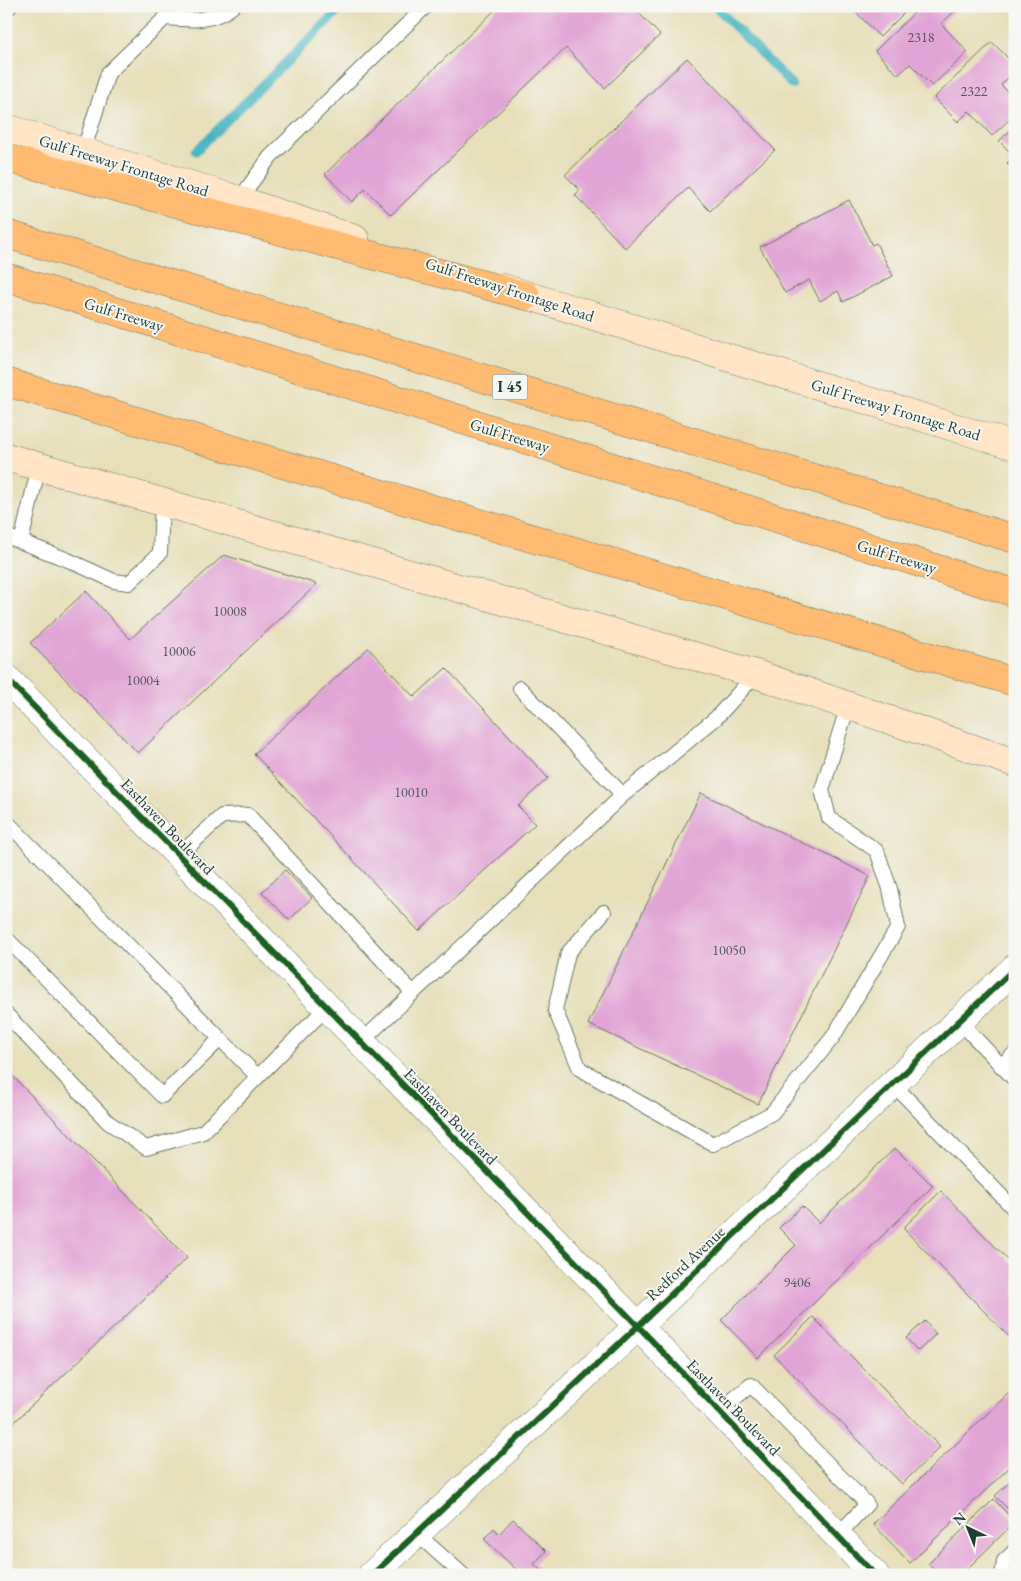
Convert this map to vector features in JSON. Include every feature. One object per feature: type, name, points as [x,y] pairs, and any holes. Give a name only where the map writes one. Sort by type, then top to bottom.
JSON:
[{"type":"highway","points":[[6,158],[526,296]]},
{"type":"highway","name":"I 45","points":[[6,234],[1015,539]]},
{"type":"highway","name":"Gulf Freeway","points":[[6,277],[1015,593]]},
{"type":"highway","points":[[6,382],[1015,682]]},
{"type":"main road","name":"Gulf Freeway Frontage Road","points":[[6,128],[239,200],[526,296],[1015,446]]},
{"type":"main road","points":[[6,457],[756,674],[1015,763]]},
{"type":"street","name":"Easthaven Boulevard","points":[[6,678],[638,1326],[875,1575]]},
{"type":"street","name":"Redford Avenue","points":[[372,1575],[638,1326],[1015,968]]},
{"type":"lane","points":[[6,10],[10,6]]},
{"type":"lane","points":[[83,152],[108,73],[165,12],[197,21],[209,18],[233,6]]},
{"type":"lane","points":[[239,200],[270,157],[426,6]]},
{"type":"lane","points":[[21,542],[39,466]]},
{"type":"lane","points":[[6,536],[68,560],[114,581],[129,583],[160,553],[162,502]]},
{"type":"lane","points":[[360,1042],[623,795],[716,718],[756,674]]},
{"type":"lane","points":[[520,688],[623,795]]},
{"type":"lane","points":[[604,912],[568,953],[555,1010],[580,1069],[713,1144],[772,1113],[834,1037],[898,927],[890,889],[877,851],[829,818],[822,790],[848,706]]},
{"type":"lane","points":[[178,856],[222,816],[248,815],[413,992]]},
{"type":"lane","points":[[6,821],[257,1076]]},
{"type":"lane","points":[[6,938],[162,1096],[220,1039]]},
{"type":"lane","points":[[6,1014],[108,1122],[146,1148],[203,1132],[326,1008]]},
{"type":"lane","points":[[959,1021],[1015,1080]]},
{"type":"lane","points":[[1001,1066],[1015,1053]]},
{"type":"lane","points":[[893,1084],[1015,1210]]},
{"type":"lane","points":[[719,1411],[751,1385],[867,1504],[838,1536]]},
{"type":"lane","points":[[416,1533],[463,1575]]},
{"type":"lane","points":[[1002,1575],[1004,1561],[1015,1551]]},
{"type":"building","points":[[499,6],[632,6],[660,35],[605,88],[566,48],[391,215],[365,189],[352,202],[325,174]]},
{"type":"building","points":[[850,6],[911,6],[880,37]]},
{"type":"building","points":[[921,6],[958,6],[941,24],[968,52],[932,86],[910,64],[898,75],[875,51]]},
{"type":"building","points":[[992,42],[1015,65],[1015,71],[1001,85],[1015,99],[1015,114],[992,136],[969,111],[958,122],[934,98]]},
{"type":"building","points":[[687,58],[775,150],[710,211],[688,188],[625,248],[575,195],[580,190],[565,175]]},
{"type":"building","points":[[1015,126],[1015,172],[1007,163],[1014,156],[999,141]]},
{"type":"building","points":[[849,200],[872,245],[876,243],[893,276],[843,302],[838,291],[820,301],[809,280],[785,293],[760,247]]},
{"type":"building","points":[[224,555],[317,584],[138,753],[30,643],[86,591],[130,639]]},
{"type":"building","points":[[368,648],[414,697],[446,668],[548,778],[518,806],[535,824],[419,931],[254,754]]},
{"type":"building","points":[[701,793],[870,876],[758,1104],[588,1024]]},
{"type":"building","points":[[285,870],[312,898],[289,920],[262,892]]},
{"type":"building","points":[[6,1069],[187,1258],[6,1430]]},
{"type":"building","points":[[895,1148],[933,1186],[758,1358],[721,1320],[796,1245],[779,1228],[802,1206],[819,1223]]},
{"type":"building","points":[[941,1191],[1015,1267],[1015,1343],[903,1228]]},
{"type":"building","points":[[813,1317],[940,1447],[902,1484],[774,1355]]},
{"type":"building","points":[[925,1321],[936,1334],[918,1351],[906,1338]]},
{"type":"building","points":[[1015,1387],[1015,1462],[910,1563],[873,1524]]},
{"type":"building","points":[[1015,1477],[1015,1516],[995,1496]]},
{"type":"building","points":[[994,1499],[1015,1522],[966,1570],[971,1575],[939,1575],[928,1564]]},
{"type":"building","points":[[513,1519],[546,1551],[534,1564],[546,1575],[522,1575],[484,1539],[494,1528],[499,1534]]},
{"type":"waterway","points":[[196,151],[343,6]]},
{"type":"waterway","points":[[715,6],[792,85]]},
{"type":"cycle path","points":[[6,678],[638,1326],[875,1575]]},
{"type":"cycle path","points":[[372,1575],[638,1326],[1015,968]]}]
